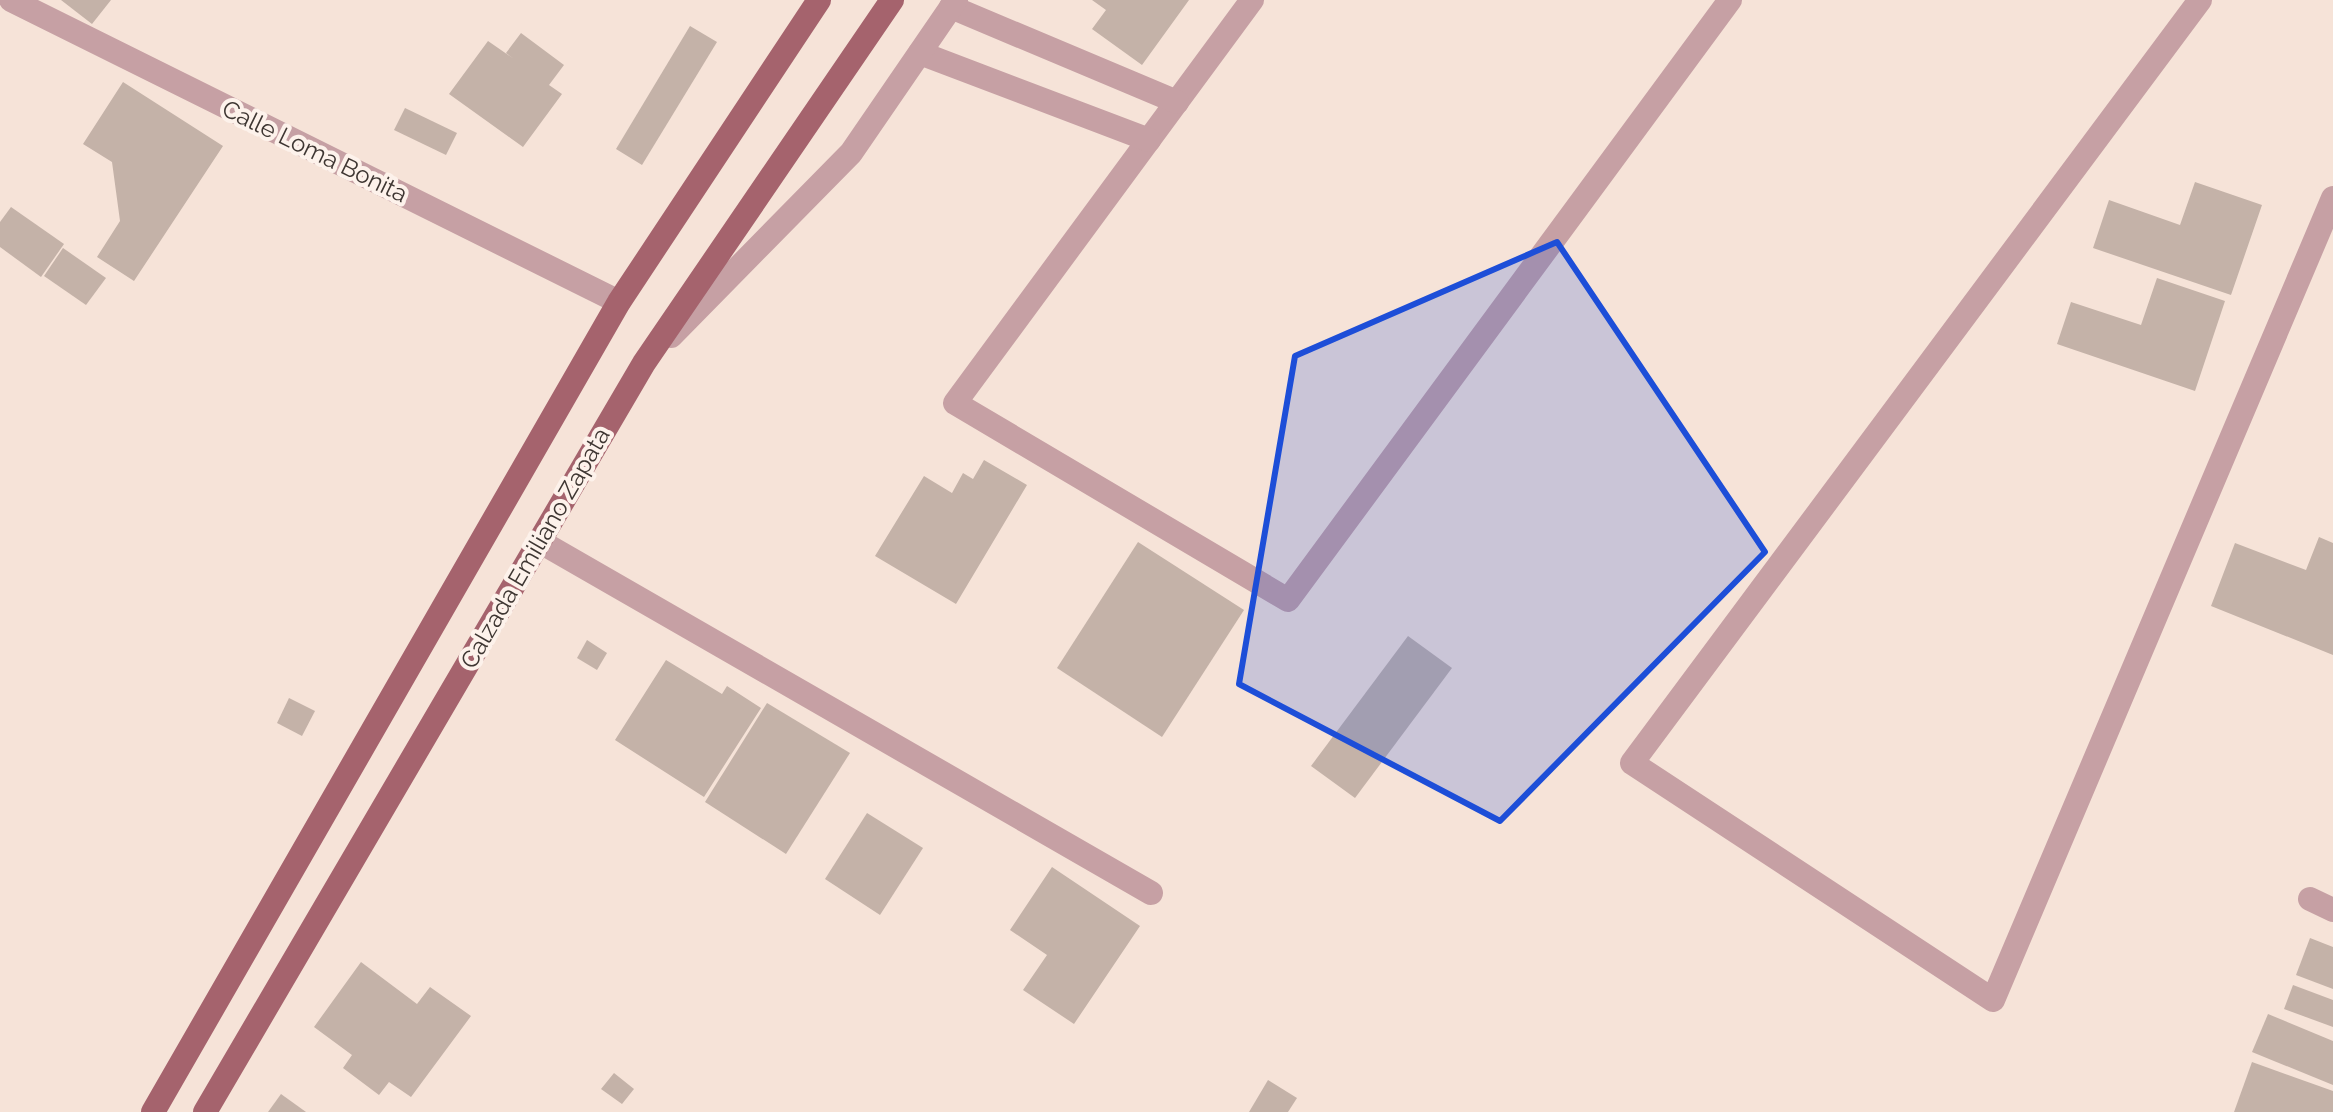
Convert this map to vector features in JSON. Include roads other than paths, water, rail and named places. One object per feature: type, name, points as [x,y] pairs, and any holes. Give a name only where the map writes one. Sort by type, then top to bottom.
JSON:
[{"type":"main road","name":"Calzada Emiliano Zapata","points":[[205,1112],[644,363],[892,0]]},
{"type":"main road","name":"Calzada Emiliano Zapata","points":[[153,1112],[619,302],[815,1]]},
{"type":"street","name":"Calle Loma Bonita","points":[[11,0],[619,302]]},
{"type":"street","points":[[1252,0],[955,403],[1288,600],[1730,0]]},
{"type":"street","points":[[2200,0],[1632,763],[1993,1000],[2333,198]]},
{"type":"street","points":[[644,363],[851,153],[953,4],[1177,102]]},
{"type":"street","points":[[920,53],[1149,140]]},
{"type":"street","points":[[539,541],[1151,893]]},
{"type":"street","points":[[2310,899],[2333,910]]}]
